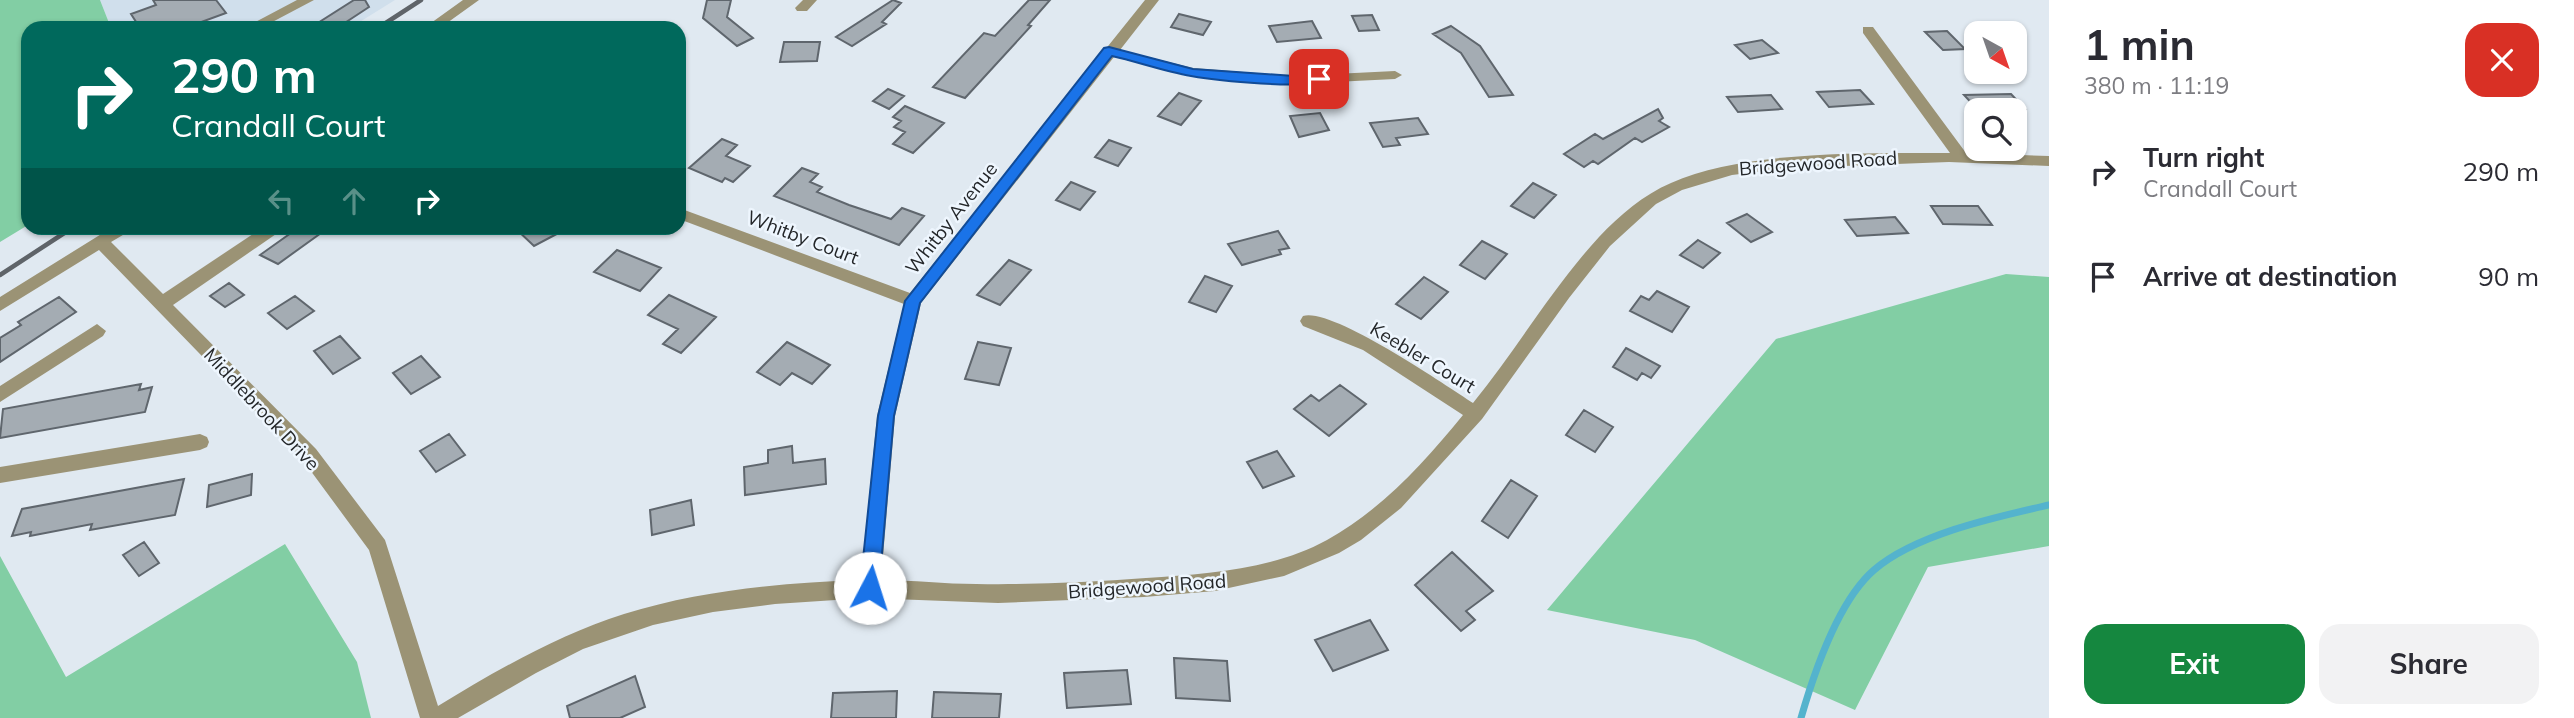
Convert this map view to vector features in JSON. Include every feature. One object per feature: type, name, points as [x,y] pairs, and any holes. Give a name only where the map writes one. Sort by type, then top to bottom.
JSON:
[{"type":"street","points":[[265,21],[307,0]]},
{"type":"street","points":[[441,21],[472,0]]},
{"type":"street","name":"Whitby Avenue","points":[[870,588],[886,416],[913,301],[1152,0]]},
{"type":"street","points":[[1868,30],[1960,155]]},
{"type":"street","points":[[1109,51],[1193,72],[1294,80],[1395,75]]},
{"type":"street","name":"Bridgewood Road","points":[[438,718],[485,688],[622,624],[664,612],[727,600],[870,588],[961,593],[1072,592],[1204,584],[1243,578],[1289,566],[1332,548],[1363,531],[1388,510],[1476,414],[1612,234],[1653,198],[1680,185],[1734,168],[1960,155],[2049,161]]},
{"type":"street","name":"Whitby Court","points":[[686,216],[913,301]]},
{"type":"street","points":[[0,305],[110,235]]},
{"type":"street","points":[[161,304],[263,235]]},
{"type":"street","name":"Middlebrook Drive","points":[[100,241],[309,454],[378,546],[431,718]]},
{"type":"street","name":"Keebler Court","points":[[1309,321],[1369,345],[1476,414]]},
{"type":"street","points":[[0,395],[97,331]]},
{"type":"street","points":[[0,475],[200,442]]},
{"type":"shaded area","points":[[100,0],[395,0],[361,21],[108,21]]},
{"type":"green space","points":[[0,0],[100,0],[108,21],[21,21],[21,229],[0,242]]},
{"type":"green space","points":[[2006,274],[2049,277],[2049,546],[1928,567],[1855,710],[1695,640],[1547,610],[1776,339]]},
{"type":"green space","points":[[285,544],[357,662],[371,718],[0,718],[0,556],[66,677]]},
{"type":"building","points":[[153,0],[216,0],[226,13],[204,21],[136,21],[131,14],[156,5]]},
{"type":"building","points":[[354,0],[365,0],[369,7],[348,21],[321,21]]},
{"type":"building","points":[[707,0],[731,0],[727,17],[753,38],[737,46],[703,18]]},
{"type":"building","points":[[893,0],[901,3],[882,22],[886,24],[852,46],[836,37]]},
{"type":"building","points":[[1029,0],[1050,0],[1028,25],[1031,26],[965,98],[933,87],[984,33],[995,36]]},
{"type":"building","points":[[1179,14],[1211,22],[1203,35],[1171,27]]},
{"type":"building","points":[[1372,15],[1379,30],[1359,31],[1352,16]]},
{"type":"building","points":[[1312,21],[1321,38],[1277,42],[1269,26]]},
{"type":"building","points":[[1451,26],[1480,46],[1513,95],[1489,97],[1461,53],[1433,34]]},
{"type":"building","points":[[1947,31],[1964,49],[1943,50],[1925,32]]},
{"type":"building","points":[[1762,40],[1778,53],[1750,59],[1735,45]]},
{"type":"building","points":[[784,42],[820,42],[817,61],[780,62]]},
{"type":"building","points":[[888,89],[904,96],[889,109],[873,101]]},
{"type":"building","points":[[1860,90],[1873,104],[1829,107],[1817,92]]},
{"type":"building","points":[[1179,93],[1201,101],[1181,125],[1158,116]]},
{"type":"building","points":[[2011,94],[2015,98],[1967,98],[1964,95]]},
{"type":"building","points":[[1771,95],[1782,109],[1738,112],[1727,97]]},
{"type":"building","points":[[905,106],[944,123],[913,153],[893,144],[905,132],[894,127],[901,121],[893,117]]},
{"type":"building","points":[[1658,109],[1663,118],[1659,121],[1669,127],[1642,142],[1635,138],[1598,164],[1593,161],[1584,167],[1564,154],[1595,134],[1603,139]]},
{"type":"building","points":[[1320,113],[1329,130],[1299,137],[1290,116]]},
{"type":"building","points":[[1418,118],[1428,134],[1396,138],[1400,145],[1383,147],[1370,123]]},
{"type":"building","points":[[722,139],[737,145],[726,156],[750,166],[733,182],[725,178],[722,182],[689,168]]},
{"type":"building","points":[[1109,140],[1131,148],[1118,166],[1095,157]]},
{"type":"building","points":[[802,168],[818,174],[810,182],[822,187],[817,192],[849,205],[891,219],[902,208],[924,216],[899,245],[774,196]]},
{"type":"building","points":[[1071,182],[1095,192],[1080,210],[1056,200]]},
{"type":"building","points":[[1533,183],[1556,195],[1534,218],[1511,206]]},
{"type":"building","points":[[1931,206],[1978,206],[1992,225],[1943,224]]},
{"type":"building","points":[[1747,214],[1772,232],[1751,242],[1727,223]]},
{"type":"building","points":[[1895,217],[1908,233],[1857,236],[1845,220]]},
{"type":"building","points":[[1278,231],[1289,248],[1279,250],[1281,254],[1242,265],[1228,244]]},
{"type":"building","points":[[288,235],[318,235],[278,264],[260,255]]},
{"type":"building","points":[[522,235],[555,235],[534,246]]},
{"type":"building","points":[[1698,240],[1720,253],[1703,268],[1680,255]]},
{"type":"building","points":[[1482,241],[1507,254],[1485,279],[1460,265]]},
{"type":"building","points":[[617,250],[661,268],[640,291],[594,272]]},
{"type":"building","points":[[1009,260],[1031,270],[1000,305],[977,295]]},
{"type":"building","points":[[1205,276],[1232,286],[1216,312],[1189,302]]},
{"type":"building","points":[[1424,277],[1448,292],[1421,319],[1396,304]]},
{"type":"building","points":[[229,283],[244,295],[225,307],[210,296]]},
{"type":"building","points":[[1657,291],[1689,307],[1672,332],[1630,311],[1641,296],[1649,300]]},
{"type":"building","points":[[669,295],[716,317],[681,353],[663,344],[678,329],[648,315]]},
{"type":"building","points":[[295,296],[314,311],[287,329],[268,313]]},
{"type":"building","points":[[59,297],[76,312],[0,362],[0,338],[21,325],[18,322]]},
{"type":"building","points":[[340,336],[360,358],[333,374],[314,351]]},
{"type":"building","points":[[787,342],[830,365],[812,384],[792,373],[780,385],[757,372]]},
{"type":"building","points":[[978,342],[1011,348],[999,385],[965,379]]},
{"type":"building","points":[[1626,348],[1660,366],[1651,378],[1642,373],[1637,380],[1613,367]]},
{"type":"building","points":[[421,356],[440,377],[411,394],[393,373]]},
{"type":"building","points":[[141,384],[139,390],[152,387],[145,412],[0,438],[3,409]]},
{"type":"building","points":[[1340,385],[1366,404],[1329,436],[1294,409],[1311,395],[1319,401]]},
{"type":"building","points":[[1584,410],[1613,427],[1595,452],[1566,435]]},
{"type":"building","points":[[449,434],[465,455],[436,472],[420,451]]},
{"type":"building","points":[[792,446],[793,463],[825,459],[826,484],[745,495],[744,467],[768,463],[768,450]]},
{"type":"building","points":[[1277,451],[1294,476],[1263,488],[1247,462]]},
{"type":"building","points":[[252,474],[251,495],[207,507],[209,485]]},
{"type":"building","points":[[184,479],[175,515],[90,530],[92,524],[30,536],[31,532],[12,536],[22,509]]},
{"type":"building","points":[[1511,480],[1537,496],[1508,538],[1482,521]]},
{"type":"building","points":[[691,500],[694,525],[652,535],[650,510]]},
{"type":"building","points":[[144,542],[159,563],[139,576],[123,555]]},
{"type":"building","points":[[1452,552],[1493,591],[1466,611],[1475,620],[1461,631],[1415,585]]},
{"type":"building","points":[[1370,620],[1388,650],[1333,671],[1315,640]]},
{"type":"building","points":[[1174,658],[1227,661],[1230,701],[1176,698]]},
{"type":"building","points":[[1127,670],[1131,704],[1067,708],[1064,673]]},
{"type":"building","points":[[635,676],[645,707],[620,718],[570,718],[567,706]]},
{"type":"building","points":[[897,691],[896,718],[831,718],[833,693]]},
{"type":"building","points":[[934,692],[1001,694],[999,718],[932,718]]},
{"type":"waterway","points":[[1801,718],[1829,639],[1849,600],[1874,570],[1912,546],[1957,528],[2049,505]]},
{"type":"railway","points":[[389,21],[421,0]]},
{"type":"railway","points":[[0,275],[61,235]]},
{"type":"route","points":[[870,588],[886,416],[913,301],[1109,51],[1193,72],[1294,80],[1319,79]]}]
